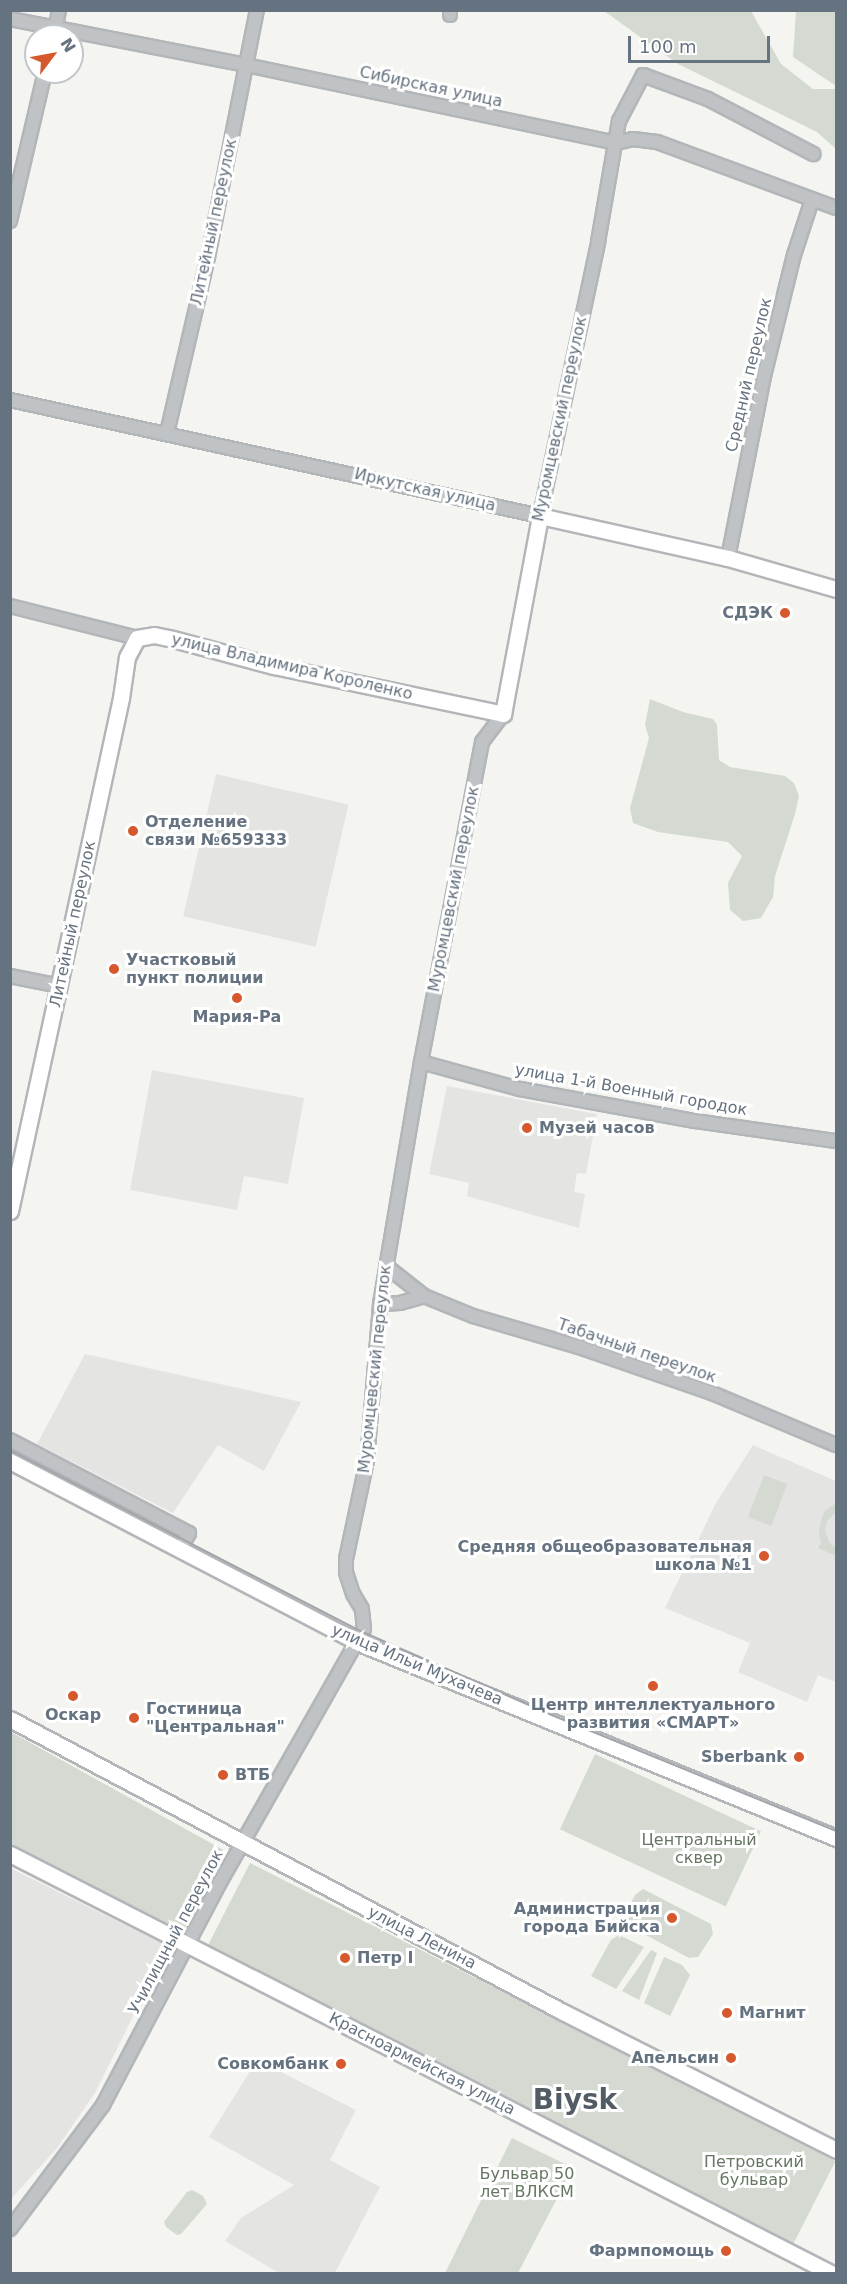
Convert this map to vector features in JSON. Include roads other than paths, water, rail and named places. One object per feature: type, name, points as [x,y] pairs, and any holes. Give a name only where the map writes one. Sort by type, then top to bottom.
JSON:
[{"type":"main road","name":"Иркутская улица","points":[[540,516],[728,558],[837,589]]},
{"type":"main road","name":"Муромцевский переулок","points":[[503,714],[540,516]]},
{"type":"main road","name":"улица Владимира Короленко","points":[[138,638],[154,635],[284,668],[503,714]]},
{"type":"main road","name":"Литейный переулок","points":[[10,1211],[121,698],[127,657],[138,638]]},
{"type":"main road","name":"улица Ильи Мухачева","points":[[10,1461],[357,1642],[837,1838]]},
{"type":"main road","name":"улица Ленина","points":[[10,1719],[242,1844],[561,2011],[837,2150]]},
{"type":"main road","name":"Красноармейская улица","points":[[10,1854],[833,2274]]},
{"type":"street","name":"Литейный переулок","points":[[167,433],[208,256],[257,10]]},
{"type":"street","name":"Сибирская улица","points":[[10,19],[27,24]]},
{"type":"street","name":"Сибирская улица","points":[[84,37],[246,65],[616,143],[633,139],[657,142],[837,208]]},
{"type":"street","name":"Муромцевский переулок","points":[[540,516],[598,242],[622,112],[643,75],[708,99],[813,154]]},
{"type":"street","points":[[10,221],[42,84]]},
{"type":"street","name":"Средний переулок","points":[[728,558],[764,376],[794,255],[812,200]]},
{"type":"street","name":"Иркутская улица","points":[[10,400],[540,516]]},
{"type":"street","name":"улица Владимира Короленко","points":[[10,606],[138,638]]},
{"type":"street","name":"Муромцевский переулок","points":[[357,1642],[364,1629],[362,1610],[353,1594],[346,1572],[346,1559],[367,1460],[380,1304],[421,1062],[482,742],[503,714]]},
{"type":"street","points":[[10,976],[60,986]]},
{"type":"street","name":"улица 1-й Военный городок","points":[[421,1062],[520,1089],[694,1121],[837,1141]]},
{"type":"street","name":"Табачный переулок","points":[[386,1266],[424,1296],[473,1316],[579,1347],[712,1393],[837,1445]]},
{"type":"street","points":[[380,1304],[400,1303],[424,1296]]},
{"type":"street","points":[[10,1440],[189,1533],[180,1550]]},
{"type":"street","name":"Училищный переулок","points":[[10,2229],[103,2104],[242,1844],[357,1642]]},
{"type":"tram line","points":[[10,1450],[363,1632],[552,1715],[836,1831]]},
{"type":"place","name":"СДЭК","points":[[785,613]]},
{"type":"place","name":"Отделение связи №659333","points":[[133,831]]},
{"type":"place","name":"Участковый пункт полиции","points":[[114,969]]},
{"type":"place","name":"Мария-Ра","points":[[237,998]]},
{"type":"place","name":"Музей часов","points":[[527,1128]]},
{"type":"place","name":"Средняя общеобразовательная школа №1","points":[[764,1556]]},
{"type":"place","name":"Центр интеллектуального развития «СМАРТ»","points":[[653,1686]]},
{"type":"place","name":"Оскар","points":[[73,1696]]},
{"type":"place","name":"Гостиница \"Центральная\"","points":[[134,1718]]},
{"type":"place","name":"Sberbank","points":[[799,1757]]},
{"type":"place","name":"ВТБ","points":[[223,1775]]},
{"type":"place","name":"Администрация города Бийска","points":[[672,1918]]},
{"type":"place","name":"Петр I","points":[[345,1958]]},
{"type":"place","name":"Магнит","points":[[727,2013]]},
{"type":"place","name":"Апельсин","points":[[731,2058]]},
{"type":"place","name":"Совкомбанк","points":[[341,2064]]},
{"type":"place","name":"Фармпомощь","points":[[726,2251]]},
{"type":"district","name":"Biysk","points":[[575,2100]]},
{"type":"park label","name":"Центральный сквер","points":[[699,1849]]},
{"type":"park label","name":"Петровский бульвар","points":[[754,2171]]},
{"type":"park label","name":"Бульвар 50 лет ВЛКСМ","points":[[527,2183]]}]
